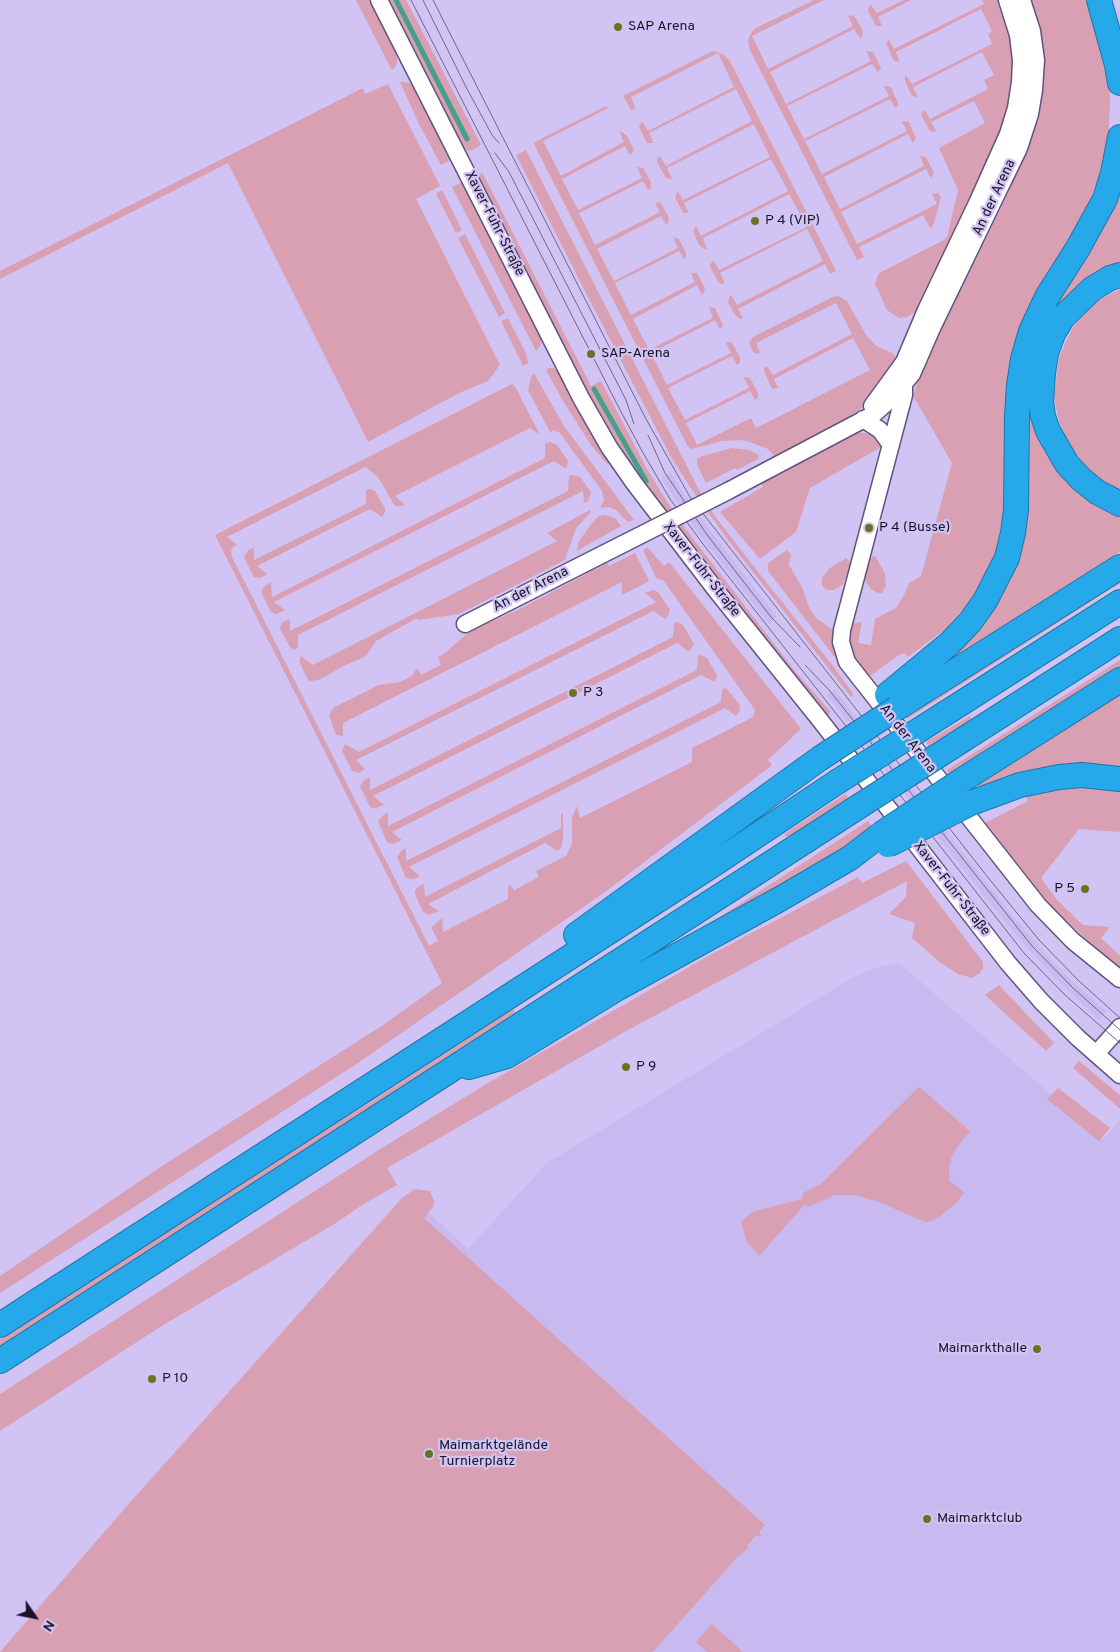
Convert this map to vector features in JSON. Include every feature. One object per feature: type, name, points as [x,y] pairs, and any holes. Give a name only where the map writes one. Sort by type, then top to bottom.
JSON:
[{"type":"highway","points":[[1100,0],[1120,83]]},
{"type":"highway","points":[[1115,0],[1120,10]]},
{"type":"highway","points":[[892,701],[970,622],[988,595],[1007,558],[1016,510],[1019,385],[1031,331],[1047,297],[1078,248],[1105,199],[1113,173],[1120,137]]},
{"type":"highway","points":[[1120,274],[1092,289],[1063,317],[1053,334],[1046,353],[1042,372],[1041,402],[1048,431],[1067,464],[1097,492],[1120,504]]},
{"type":"highway","points":[[515,993],[574,936],[703,842],[727,814],[816,755],[892,701],[1120,567]]},
{"type":"highway","points":[[0,1325],[515,993],[837,782],[1120,602]]},
{"type":"highway","points":[[0,1361],[1120,639]]},
{"type":"highway","points":[[884,840],[956,784],[1120,680]]},
{"type":"highway","points":[[446,1074],[507,1056],[618,988],[884,840],[971,803],[1020,785],[1059,777],[1082,775],[1120,779]]},
{"type":"street","name":"Xaver-Fuhr-Straße","points":[[379,0],[581,398],[618,461],[703,573],[1008,963],[1041,1001],[1120,1075]]},
{"type":"street","name":"An der Arena","points":[[863,418],[904,362],[926,310],[1008,134],[1016,108],[1021,60],[1018,35],[1007,0]]},
{"type":"street","name":"An der Arena","points":[[465,624],[728,491],[863,418],[870,416],[905,384],[918,362],[932,328],[1018,148],[1030,114],[1036,60],[1032,31],[1022,0]]},
{"type":"street","name":"An der Arena","points":[[904,362],[904,395],[842,630],[841,642],[847,662],[1038,905],[1073,941],[1120,979]]},
{"type":"street","points":[[863,418],[880,430],[891,445]]},
{"type":"street","points":[[1096,1054],[1120,1027]]},
{"type":"shaded area","points":[[356,0],[370,0],[397,56],[394,69],[391,69]]},
{"type":"shaded area","points":[[387,0],[406,0],[481,145],[470,151],[464,149]]},
{"type":"shaded area","points":[[814,0],[824,0],[752,36],[768,69],[853,26],[848,16],[855,17],[863,31],[862,37],[860,38],[854,29],[770,72],[786,104],[871,61],[866,51],[873,52],[881,68],[878,73],[872,64],[787,106],[804,139],[889,96],[884,87],[886,86],[891,87],[898,103],[898,106],[895,108],[890,99],[805,141],[822,174],[907,131],[902,122],[904,121],[909,122],[916,138],[913,143],[908,134],[824,177],[840,209],[924,166],[920,156],[926,157],[934,173],[931,178],[926,169],[841,212],[857,244],[937,204],[932,194],[938,193],[941,197],[933,226],[930,228],[923,215],[859,247],[864,257],[857,260],[750,50],[748,42],[754,29]]},
{"type":"shaded area","points":[[904,0],[911,0],[878,17],[882,26],[876,26],[868,11],[869,6],[871,5],[877,13]]},
{"type":"shaded area","points":[[982,0],[999,0],[1010,34],[1014,61],[1012,90],[1005,122],[988,164],[918,308],[907,317],[899,318],[887,310],[875,284],[879,273],[947,237],[958,190],[939,148],[985,123],[974,101],[931,122],[936,131],[933,132],[930,131],[921,115],[922,112],[925,110],[930,119],[988,89],[984,80],[994,75],[982,52],[913,87],[918,97],[912,96],[905,77],[906,75],[912,84],[992,44],[988,34],[992,31],[981,9],[896,52],[900,62],[894,61],[886,43],[889,40],[894,49],[984,4]]},
{"type":"shaded area","points":[[1030,0],[1086,0],[1098,33],[1107,67],[1110,96],[1106,154],[1090,200],[1075,232],[1044,282],[1005,517],[996,555],[986,578],[972,600],[944,630],[908,657],[904,653],[897,656],[869,677],[853,655],[850,637],[851,624],[862,622],[858,643],[871,645],[875,619],[896,608],[909,583],[921,576],[952,463],[913,396],[921,372],[1005,200],[1033,134],[1044,67],[1038,24]]},
{"type":"shaded area","points":[[713,51],[723,54],[730,61],[836,271],[830,274],[825,264],[738,309],[743,318],[740,319],[735,315],[728,302],[731,295],[737,305],[823,261],[807,229],[720,273],[725,283],[719,283],[710,267],[710,264],[714,261],[719,270],[807,227],[789,194],[703,238],[707,249],[699,245],[693,231],[696,226],[701,236],[788,191],[771,159],[684,203],[689,213],[683,213],[675,197],[678,191],[683,200],[770,157],[754,124],[667,168],[672,179],[666,178],[657,162],[660,156],[666,166],[752,121],[736,89],[649,133],[654,143],[647,143],[639,127],[642,121],[648,131],[734,87],[718,53],[631,97],[636,109],[631,110],[623,96]]},
{"type":"shaded area","points":[[400,82],[410,83],[414,88],[451,160],[441,165],[419,124]]},
{"type":"shaded area","points":[[388,84],[440,186],[416,199],[500,365],[488,381],[459,393],[368,442],[228,163],[0,279],[0,271],[363,88],[365,94]]},
{"type":"shaded area","points":[[606,106],[608,108],[543,141],[561,176],[624,142],[620,133],[622,132],[627,136],[634,150],[630,155],[625,146],[562,179],[578,210],[642,178],[637,167],[643,168],[651,182],[651,188],[648,190],[643,181],[579,213],[595,245],[660,212],[655,203],[657,202],[661,203],[669,218],[666,225],[661,216],[597,249],[614,281],[678,248],[673,237],[679,239],[686,253],[686,258],[684,259],[679,251],[615,283],[631,315],[695,282],[691,273],[697,273],[705,290],[702,295],[697,285],[633,319],[649,350],[713,318],[709,307],[715,308],[723,325],[720,330],[715,320],[651,353],[667,385],[731,353],[726,343],[728,342],[732,343],[740,357],[740,362],[737,365],[732,356],[668,388],[685,420],[749,388],[744,378],[746,377],[750,378],[758,393],[758,398],[755,400],[750,391],[686,423],[697,445],[751,418],[756,428],[870,370],[853,338],[774,379],[778,388],[772,389],[764,368],[767,366],[773,375],[852,334],[836,303],[756,343],[760,353],[753,352],[749,343],[753,337],[833,297],[838,296],[847,301],[866,335],[876,346],[894,354],[898,361],[877,393],[860,409],[834,427],[776,458],[768,449],[739,440],[722,441],[692,449],[688,447],[534,144]]},
{"type":"shaded area","points":[[526,150],[699,490],[714,515],[833,666],[854,695],[851,697],[728,540],[670,455],[516,155]]},
{"type":"shaded area","points":[[482,172],[591,386],[601,381],[647,469],[664,497],[685,528],[795,671],[831,712],[827,716],[788,669],[634,471],[579,377],[479,180],[479,175]]},
{"type":"shaded area","points":[[1120,176],[1120,268],[1080,291],[1036,414],[1120,512],[1120,552],[928,675],[984,614],[1025,448],[1034,347]]},
{"type":"shaded area","points":[[462,182],[542,338],[541,345],[536,351],[452,187]]},
{"type":"shaded area","points":[[442,190],[462,230],[456,233],[436,194]]},
{"type":"shaded area","points":[[465,234],[505,313],[499,317],[458,238]]},
{"type":"shaded area","points":[[1120,289],[1120,490],[1109,485],[1091,472],[1070,448],[1059,422],[1054,397],[1059,357],[1074,325],[1099,300]]},
{"type":"shaded area","points":[[508,318],[526,353],[528,363],[523,366],[501,321]]},
{"type":"shaded area","points":[[553,368],[557,371],[609,462],[608,465],[591,445],[563,401],[546,370]]},
{"type":"shaded area","points":[[534,373],[564,426],[634,520],[628,522],[616,510],[609,507],[600,508],[604,500],[602,491],[560,433],[554,430],[550,432],[528,390]]},
{"type":"shaded area","points":[[512,384],[516,388],[540,435],[530,428],[395,496],[405,505],[402,506],[395,506],[378,477],[365,467],[227,537],[237,545],[231,551],[232,557],[429,946],[438,941],[432,929],[442,918],[443,932],[508,899],[508,886],[510,885],[514,890],[539,877],[536,871],[566,856],[572,844],[572,817],[577,806],[580,818],[692,762],[692,748],[753,717],[755,710],[663,580],[656,578],[643,550],[647,547],[664,566],[669,562],[801,729],[768,760],[772,765],[601,895],[355,1065],[0,1293],[0,1276],[162,1166],[383,1025],[442,983],[215,535]]},
{"type":"shaded area","points":[[858,432],[871,434],[876,438],[881,447],[810,488],[796,532],[759,558],[720,512],[763,487],[761,483]]},
{"type":"shaded area","points":[[551,442],[557,445],[568,461],[566,469],[554,461],[274,602],[285,610],[276,614],[271,612],[262,594],[262,589],[266,585],[271,582],[272,597],[545,458],[545,443]]},
{"type":"shaded area","points":[[732,448],[749,450],[759,455],[758,459],[706,483],[697,465],[697,459]]},
{"type":"shaded area","points":[[670,472],[702,520],[777,617],[769,624],[698,533],[661,478]]},
{"type":"shaded area","points":[[569,476],[580,477],[591,492],[588,501],[584,503],[583,491],[298,635],[298,648],[293,650],[290,647],[280,629],[281,623],[290,619],[290,631],[568,491]]},
{"type":"shaded area","points":[[366,490],[375,491],[385,508],[382,517],[370,509],[257,566],[267,574],[261,578],[254,577],[244,557],[248,550],[254,548],[254,560],[366,504]]},
{"type":"shaded area","points":[[590,510],[591,512],[576,528],[565,560],[459,614],[418,620],[417,618],[376,641],[366,656],[319,680],[310,681],[307,678],[299,661],[301,656],[313,665],[557,541],[547,533]]},
{"type":"shaded area","points":[[605,515],[615,518],[621,526],[577,551],[579,541],[592,523],[599,516]]},
{"type":"shaded area","points":[[787,550],[791,554],[789,565],[802,587],[809,607],[816,618],[833,630],[833,649],[840,664],[768,571],[768,563]]},
{"type":"shaded area","points":[[635,553],[649,581],[622,595],[622,582],[343,723],[343,736],[336,735],[329,715],[335,707],[379,685],[400,682],[412,676],[417,668],[421,675],[441,665],[438,657],[470,631],[518,610],[607,563],[609,566]]},
{"type":"shaded area","points":[[873,556],[876,557],[885,574],[886,585],[882,593],[871,589],[864,579],[868,561]]},
{"type":"shaded area","points":[[846,558],[851,563],[843,584],[834,590],[826,590],[822,585],[822,578],[830,568]]},
{"type":"shaded area","points":[[1120,574],[1120,583],[907,719],[903,713]]},
{"type":"shaded area","points":[[654,590],[658,592],[670,610],[665,619],[653,611],[356,760],[365,769],[359,773],[352,771],[342,751],[345,744],[359,752],[656,602],[645,593]]},
{"type":"shaded area","points":[[677,622],[683,625],[694,644],[691,650],[688,651],[677,643],[373,796],[384,805],[371,808],[369,805],[360,786],[363,781],[370,777],[370,790],[673,637],[674,623]]},
{"type":"shaded area","points":[[701,655],[707,658],[717,675],[715,682],[701,675],[392,832],[402,840],[393,844],[387,842],[378,822],[388,812],[388,826],[697,670],[698,656]]},
{"type":"shaded area","points":[[1120,660],[1120,667],[952,776],[947,770]]},
{"type":"shaded area","points":[[726,688],[739,704],[740,710],[736,716],[725,708],[409,867],[420,876],[414,879],[406,878],[397,857],[406,848],[406,861],[721,702],[722,689]]},
{"type":"shaded area","points":[[834,689],[1016,920],[1048,957],[1106,1011],[1099,1020],[1052,975],[974,883],[827,695]]},
{"type":"shaded area","points":[[1120,690],[1120,770],[981,788],[978,786],[978,784]]},
{"type":"shaded area","points":[[970,716],[971,719],[931,749],[926,742]]},
{"type":"shaded area","points":[[1076,786],[1120,789],[1120,832],[1079,829],[1041,878],[1057,900],[1083,925],[1110,927],[1101,938],[1120,956],[1120,969],[1054,910],[985,823],[1028,801],[1026,795]]},
{"type":"shaded area","points":[[845,794],[850,799],[791,838],[785,836],[784,834]]},
{"type":"shaded area","points":[[563,813],[563,838],[561,848],[557,851],[545,843],[428,904],[439,911],[429,915],[423,912],[415,894],[419,886],[424,884],[425,897],[561,828],[561,814]]},
{"type":"shaded area","points":[[868,821],[873,828],[797,877],[695,933]]},
{"type":"shaded area","points":[[906,861],[983,962],[983,969],[980,973],[972,978],[958,974],[941,963],[912,938],[915,923],[889,914],[906,897],[907,881],[626,1031],[387,1168],[397,1185],[160,1327],[0,1431],[0,1394],[377,1151],[483,1086],[710,955],[858,877],[862,883]]},
{"type":"shaded area","points":[[900,964],[1103,1139],[1120,1120],[1120,1652],[14,1652],[415,1200],[468,1249],[547,1163],[852,978],[887,965]]},
{"type":"shaded area","points":[[999,985],[1054,1043],[1046,1051],[985,995]]},
{"type":"shaded area","points":[[513,1009],[517,1015],[0,1347],[0,1339]]},
{"type":"shaded area","points":[[1079,1061],[1120,1095],[1120,1109],[1073,1068]]},
{"type":"shaded area","points":[[919,1087],[970,1131],[952,1155],[949,1167],[949,1180],[964,1193],[957,1202],[939,1217],[925,1222],[879,1202],[855,1195],[835,1195],[808,1207],[805,1204],[759,1256],[747,1242],[741,1222],[752,1212],[802,1199],[803,1193],[821,1184]]},
{"type":"shaded area","points":[[1058,1088],[1110,1128],[1099,1141],[1047,1099]]},
{"type":"shaded area","name":"Maimarktgelände Turnierplatz","points":[[415,1189],[430,1191],[434,1201],[433,1207],[424,1218],[765,1525],[759,1532],[761,1536],[755,1536],[747,1546],[748,1548],[738,1556],[653,1652],[0,1652],[126,1507],[402,1198]]},
{"type":"shaded area","points":[[712,1624],[743,1652],[707,1652],[696,1642]]},
{"type":"waterway","points":[[396,0],[467,139]]},
{"type":"waterway","points":[[594,389],[646,481]]},
{"type":"tram line","points":[[411,0],[618,406],[670,499],[703,544],[1024,953],[1065,995],[1120,1043]]},
{"type":"tram line","points":[[423,0],[466,87],[492,135],[499,143]]},
{"type":"tram line","points":[[433,0],[646,419],[690,497],[1039,940],[1079,981],[1120,1018]]},
{"type":"tram line","points":[[495,153],[509,172],[546,244],[626,400],[634,424]]},
{"type":"tram line","points":[[648,435],[665,473],[708,536],[771,617],[800,647]]},
{"type":"tram line","points":[[805,665],[830,691],[1032,946],[1073,988],[1120,1030]]},
{"type":"place","name":"SAP Arena","points":[[618,27]]},
{"type":"place","name":"P 4 (VIP)","points":[[755,221]]},
{"type":"place","name":"SAP-Arena","points":[[591,354]]},
{"type":"place","name":"P 4 (Busse)","points":[[869,528]]},
{"type":"place","name":"P 3","points":[[573,693]]},
{"type":"place","name":"P 5","points":[[1085,889]]},
{"type":"place","name":"P 9","points":[[626,1067]]},
{"type":"place","name":"Maimarkthalle","points":[[1037,1349]]},
{"type":"place","name":"P 10","points":[[152,1379]]},
{"type":"place","name":"Maimarktgelände Turnierplatz","points":[[429,1454]]},
{"type":"place","name":"Maimarktclub","points":[[927,1519]]}]
